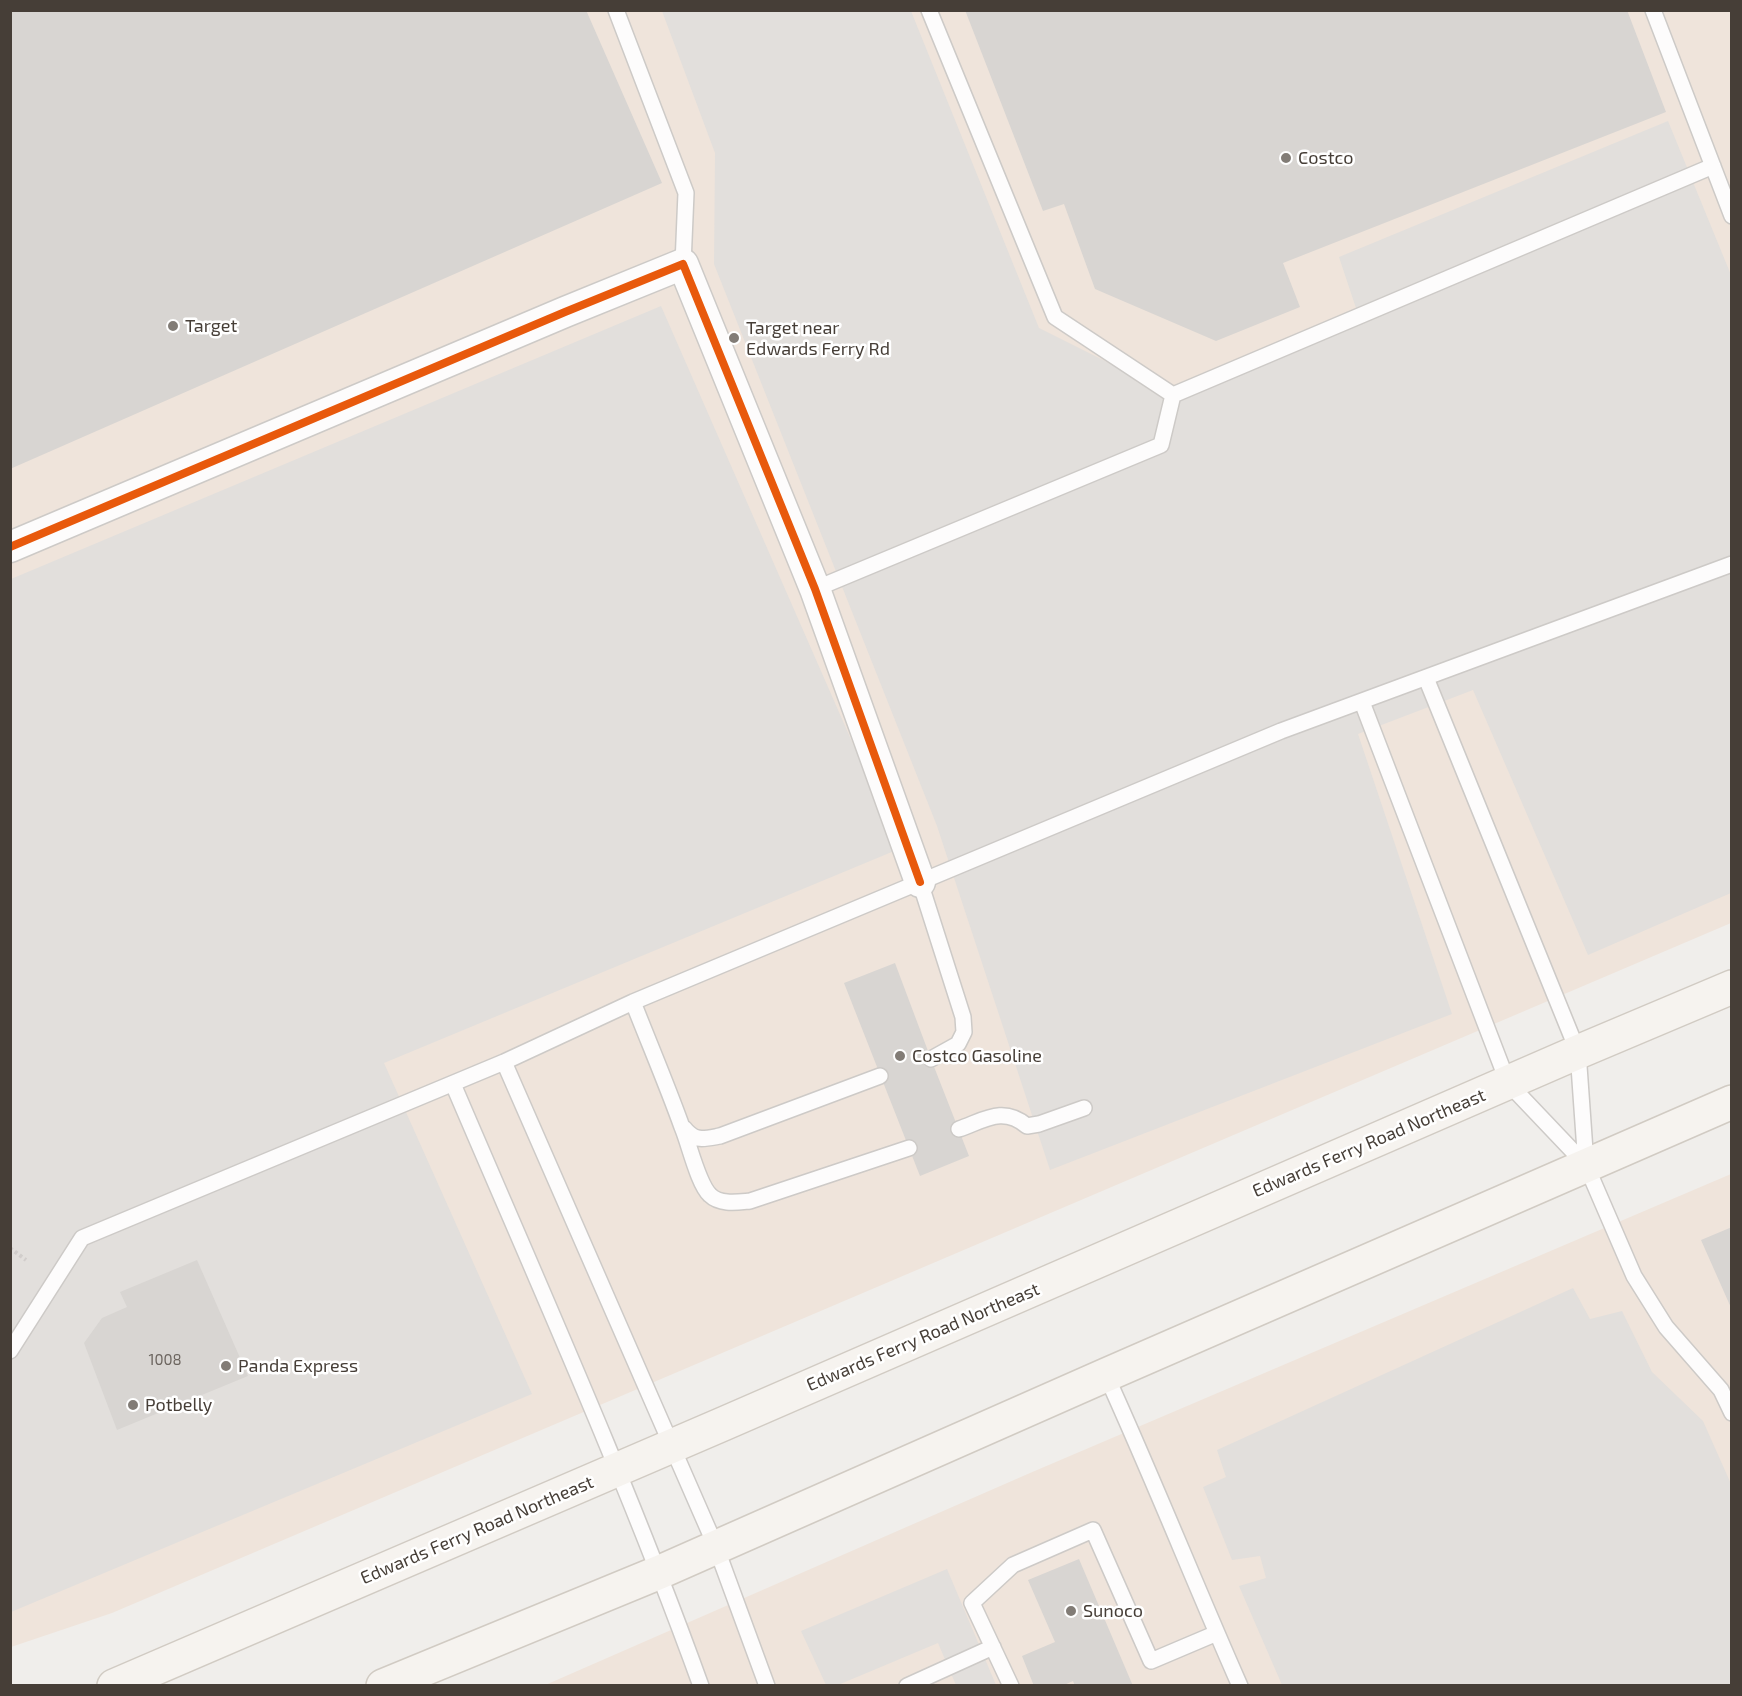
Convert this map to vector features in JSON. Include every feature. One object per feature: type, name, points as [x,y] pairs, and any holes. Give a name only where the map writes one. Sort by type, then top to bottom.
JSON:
[{"type":"main road","name":"Edwards Ferry Road Northeast","points":[[114,1686],[1731,987]]},
{"type":"main road","points":[[383,1686],[660,1572],[1731,1102]]},
{"type":"street","points":[[10,548],[554,316],[683,264],[815,589],[920,882]]},
{"type":"lane","points":[[616,10],[686,193],[683,264]]},
{"type":"lane","points":[[929,10],[1055,318],[1173,395]]},
{"type":"lane","points":[[1653,10],[1731,216]]},
{"type":"lane","points":[[1173,395],[1713,166]]},
{"type":"lane","points":[[815,589],[1161,446],[1173,395]]},
{"type":"lane","points":[[11,1349],[82,1238],[453,1084],[633,1002],[1281,731],[1731,564]]},
{"type":"lane","points":[[1426,678],[1578,1052],[1586,1166],[1634,1276],[1666,1328],[1721,1390],[1731,1413]]},
{"type":"lane","points":[[1362,702],[1508,1083],[1586,1166]]},
{"type":"lane","points":[[920,882],[963,1017],[964,1032],[958,1044],[931,1059]]},
{"type":"lane","points":[[633,1002],[703,1184],[710,1195],[719,1201],[735,1203],[750,1201],[909,1148]]},
{"type":"lane","points":[[504,1062],[716,1547],[767,1686]]},
{"type":"lane","points":[[682,1125],[690,1136],[703,1140],[720,1136],[880,1076]]},
{"type":"lane","points":[[453,1084],[618,1469],[660,1572],[701,1686]]},
{"type":"lane","points":[[959,1129],[1003,1114],[1017,1118],[1027,1126],[1039,1124],[1084,1108]]},
{"type":"lane","points":[[1106,1375],[1240,1686]]},
{"type":"lane","points":[[1011,1686],[972,1603],[1013,1565],[1093,1530],[1151,1661],[1217,1633]]},
{"type":"lane","points":[[907,1686],[993,1647]]},
{"type":"path","points":[[10,1248],[26,1260]]},
{"type":"shaded area","points":[[10,11],[1731,11],[1731,923],[112,1613],[11,1647]]},
{"type":"shaded area","points":[[662,11],[911,11],[1039,328],[1173,395],[1359,317],[1339,257],[1668,121],[1731,275],[1731,893],[1588,955],[1473,690],[1358,734],[1452,1014],[1050,1170],[937,826],[714,264],[715,153]]},
{"type":"shaded area","points":[[661,306],[899,849],[384,1063],[532,1394],[11,1612],[11,579]]},
{"type":"shaded area","points":[[1731,1174],[1731,1685],[543,1686],[1030,1473]]},
{"type":"shaded area","points":[[1573,1288],[1590,1319],[1622,1311],[1652,1372],[1703,1421],[1731,1484],[1731,1685],[1282,1685],[1239,1586],[1266,1578],[1260,1556],[1232,1560],[1203,1487],[1226,1477],[1217,1450]]},
{"type":"shaded area","points":[[947,1569],[996,1685],[956,1685],[938,1643],[838,1685],[826,1685],[801,1631]]},
{"type":"building","name":"Target","points":[[10,10],[586,10],[662,183],[10,469]]},
{"type":"building","name":"Costco","points":[[965,10],[1627,10],[1666,112],[1283,263],[1300,307],[1216,341],[1095,289],[1064,204],[1043,211]]},
{"type":"building","points":[[895,963],[969,1156],[920,1176],[844,983]]},
{"type":"building","points":[[1732,1227],[1732,1310],[1701,1240]]},
{"type":"building","points":[[197,1260],[248,1376],[117,1430],[84,1343],[102,1318],[127,1307],[120,1292]]},
{"type":"building","name":"Sunoco","points":[[1079,1559],[1133,1686],[1075,1686],[1073,1681],[1062,1686],[1034,1686],[1022,1656],[1055,1642],[1028,1580]]},
{"type":"cycle path","points":[[10,547],[683,264],[815,589],[920,882]]},
{"type":"place","name":"Costco","points":[[1286,158]]},
{"type":"place","name":"Target","points":[[173,326]]},
{"type":"place","name":"Target near Edwards Ferry Rd","points":[[734,338]]},
{"type":"place","name":"Costco Gasoline","points":[[900,1056]]},
{"type":"place","name":"Panda Express","points":[[226,1366]]},
{"type":"place","name":"Potbelly","points":[[133,1405]]},
{"type":"place","name":"Sunoco","points":[[1071,1611]]}]
